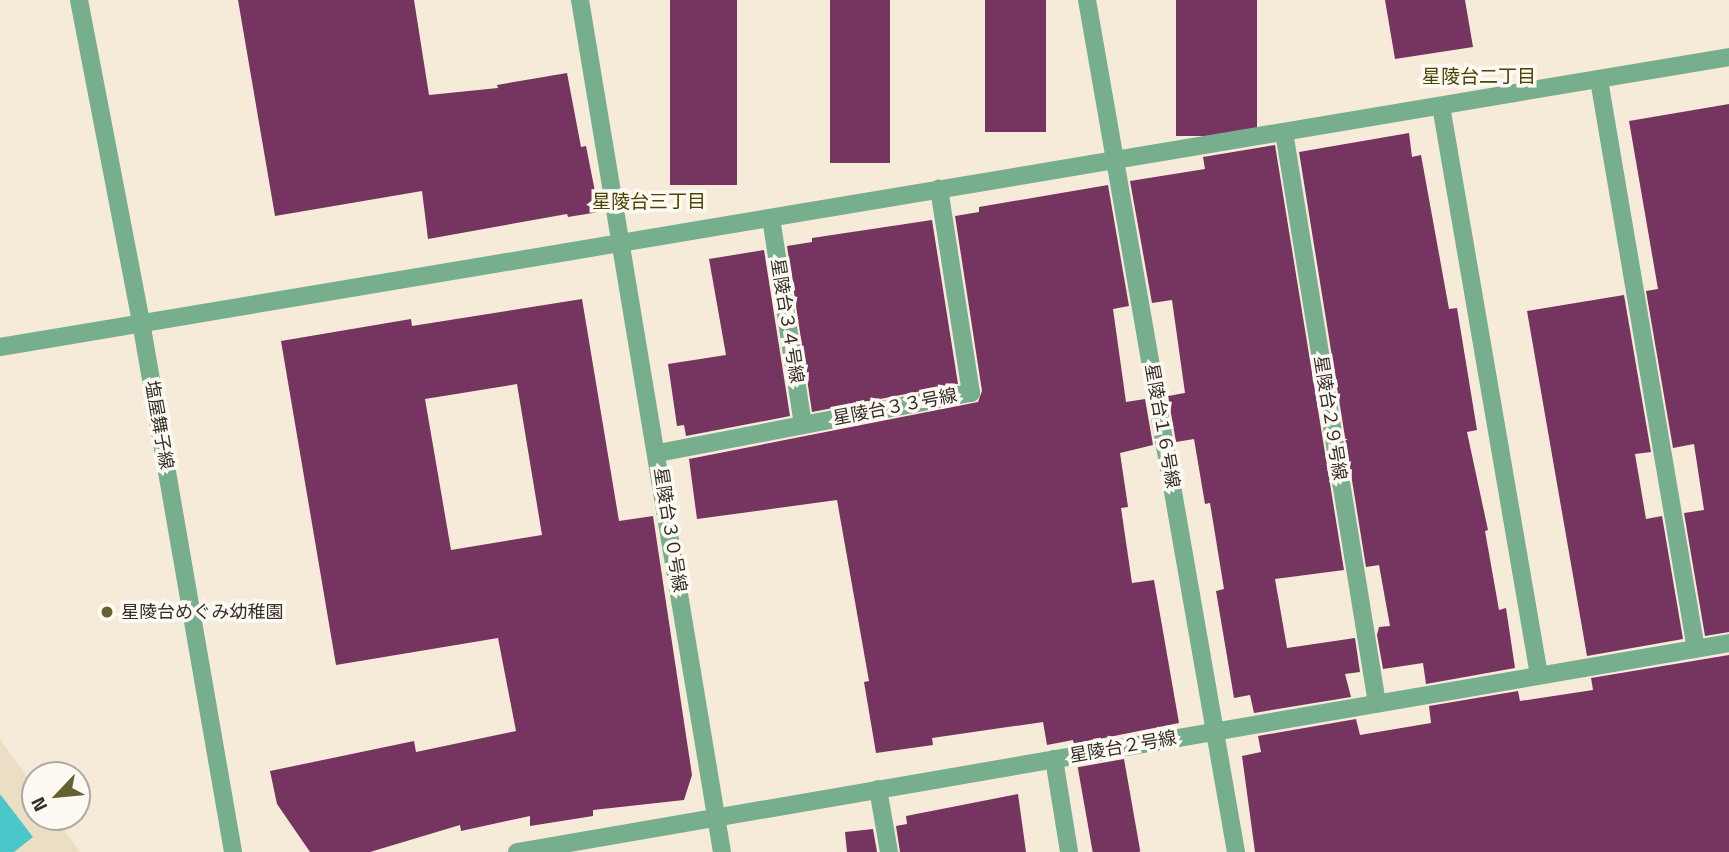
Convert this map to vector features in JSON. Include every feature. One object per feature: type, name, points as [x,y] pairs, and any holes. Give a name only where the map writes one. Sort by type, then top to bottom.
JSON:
[{"type":"street","name":"塩屋舞子線","points":[[79,0],[141,322],[233,852]]},
{"type":"street","name":"星陵台３０号線","points":[[580,0],[623,242],[722,852]]},
{"type":"street","name":"星陵台１６号線","points":[[1087,0],[1236,852]]},
{"type":"street","points":[[0,347],[1729,57]]},
{"type":"street","points":[[1599,80],[1696,649]]},
{"type":"street","points":[[1441,106],[1539,675]]},
{"type":"street","name":"星陵台２９号線","points":[[1284,132],[1377,703]]},
{"type":"street","name":"星陵台３３号線","points":[[657,453],[971,393],[939,188]]},
{"type":"street","name":"星陵台３４号線","points":[[771,218],[803,425]]},
{"type":"street","name":"星陵台２号線","points":[[517,852],[1729,643]]},
{"type":"street","points":[[1054,759],[1069,852]]},
{"type":"street","points":[[878,789],[889,852]]},
{"type":"shaded area","points":[[0,739],[21,768],[21,831],[65,831],[80,852],[0,852]]},
{"type":"water","points":[[0,794],[21,821],[21,831],[28,831],[33,837],[14,852],[0,852]]},
{"type":"building","points":[[238,0],[414,0],[429,95],[498,88],[497,85],[567,73],[581,147],[586,146],[599,212],[568,217],[567,214],[428,239],[422,191],[275,216]]},
{"type":"building","points":[[670,0],[737,0],[737,185],[670,185]]},
{"type":"building","points":[[830,0],[890,0],[890,163],[830,163]]},
{"type":"building","points":[[985,0],[1046,0],[1046,132],[985,132]]},
{"type":"building","points":[[1176,0],[1257,0],[1257,136],[1176,136]]},
{"type":"building","points":[[1385,0],[1465,0],[1473,47],[1395,59]]},
{"type":"building","points":[[1729,104],[1729,632],[1705,636],[1684,513],[1704,510],[1694,444],[1673,448],[1646,291],[1658,289],[1629,121]]},
{"type":"building","points":[[1409,133],[1412,157],[1421,155],[1449,309],[1457,308],[1477,430],[1467,432],[1488,530],[1485,531],[1499,610],[1506,608],[1515,668],[1426,684],[1423,663],[1383,669],[1377,635],[1379,627],[1390,626],[1379,565],[1366,567],[1299,152]]},
{"type":"building","points":[[1275,145],[1344,570],[1275,579],[1287,648],[1355,638],[1360,672],[1345,674],[1351,697],[1254,713],[1250,695],[1234,698],[1216,591],[1224,589],[1210,503],[1205,504],[1194,439],[1176,442],[1168,396],[1185,393],[1172,300],[1152,303],[1130,181],[1205,169],[1203,157]]},
{"type":"building","points":[[1108,185],[1129,306],[1113,309],[1126,402],[1145,399],[1153,445],[1120,453],[1128,507],[1121,508],[1132,583],[1154,580],[1179,723],[1074,744],[1073,740],[1047,745],[1043,722],[932,738],[933,745],[876,753],[864,682],[869,681],[837,500],[697,519],[689,459],[978,402],[982,391],[955,216],[979,212],[979,207]]},
{"type":"building","points":[[932,220],[958,384],[812,412],[787,246],[812,242],[812,238]]},
{"type":"building","points":[[764,250],[790,416],[686,436],[684,425],[677,426],[668,364],[726,355],[709,259]]},
{"type":"building","points":[[1624,295],[1651,452],[1635,454],[1646,519],[1662,516],[1683,639],[1587,656],[1527,311]]},
{"type":"building","points":[[582,299],[619,521],[653,516],[692,775],[684,800],[593,810],[593,816],[530,826],[530,816],[461,831],[460,825],[370,852],[310,852],[277,804],[270,771],[414,741],[416,752],[516,731],[498,638],[336,665],[281,341],[411,319],[412,326]],"holes":[[[517,384],[542,535],[451,550],[425,399]]]},
{"type":"building","points":[[1729,655],[1729,852],[1255,852],[1242,756],[1261,752],[1258,736],[1356,719],[1360,735],[1431,723],[1429,706],[1518,691],[1520,701],[1593,690],[1591,678]]},
{"type":"building","points":[[1124,759],[1140,852],[1093,852],[1078,767]]},
{"type":"building","points":[[1018,794],[1026,852],[900,852],[896,826],[907,824],[906,816]]},
{"type":"building","points":[[873,829],[877,852],[847,852],[845,832]]},
{"type":"place","name":"星陵台めぐみ幼稚園","points":[[107,612]]},
{"type":"district","name":"星陵台二丁目","points":[[1479,76]]},
{"type":"district","name":"星陵台三丁目","points":[[649,201]]}]
